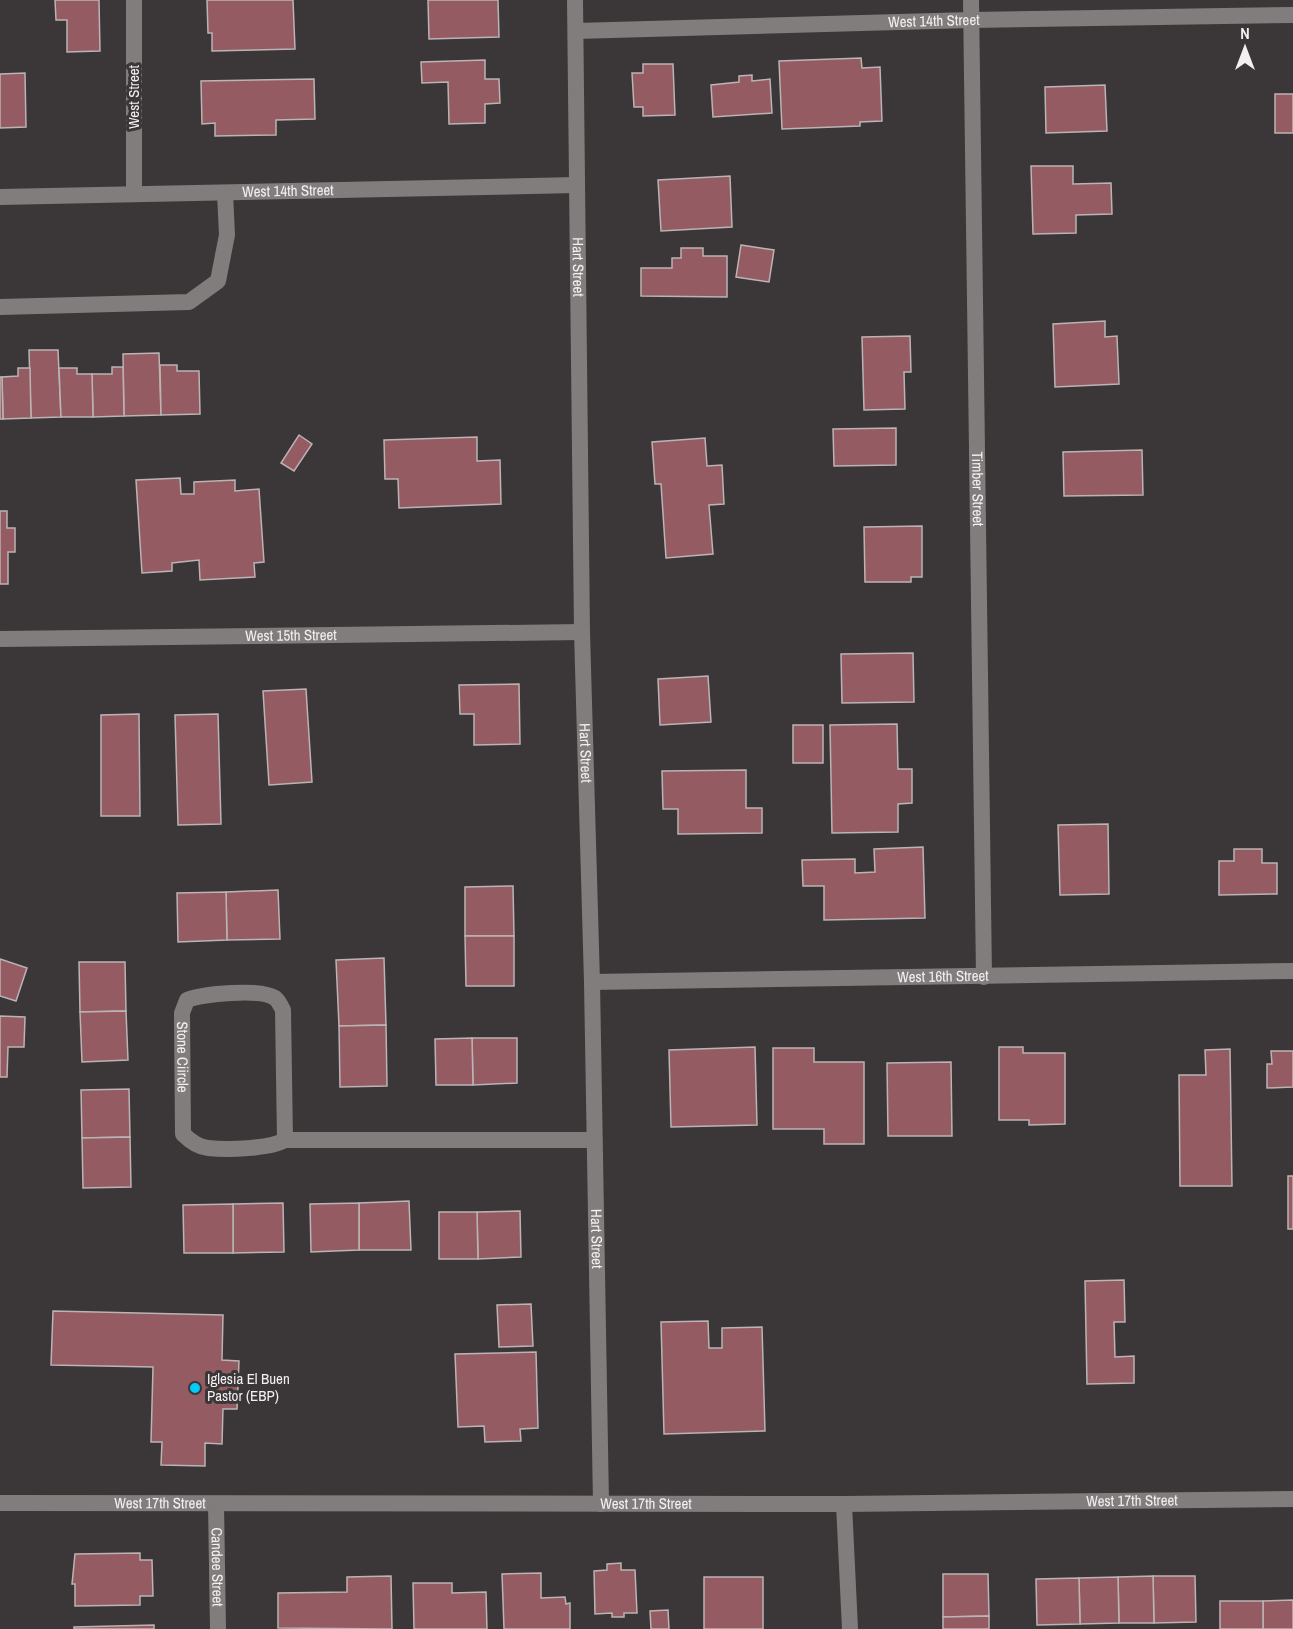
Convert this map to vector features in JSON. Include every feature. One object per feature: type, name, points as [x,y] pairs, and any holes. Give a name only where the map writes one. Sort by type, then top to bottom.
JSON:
[{"type":"street","name":"West Street","points":[[134,0],[134,194]]},
{"type":"street","name":"Hart Street","points":[[575,0],[582,632],[592,982],[601,1504]]},
{"type":"street","name":"Timber Street","points":[[971,0],[984,977]]},
{"type":"street","name":"West 14th Street","points":[[576,31],[971,20],[1293,15]]},
{"type":"street","name":"West 14th Street","points":[[0,197],[577,185]]},
{"type":"street","points":[[0,307],[189,302],[218,281],[227,235],[225,193]]},
{"type":"street","name":"West 15th Street","points":[[0,639],[582,632]]},
{"type":"street","name":"West 16th Street","points":[[592,982],[1293,971]]},
{"type":"street","name":"Stone Ciircle","points":[[285,1140],[287,1129],[283,1010],[276,999],[263,994],[200,995],[187,1000],[182,1013],[183,1134],[191,1142],[207,1148],[275,1146],[285,1140],[594,1140]]},
{"type":"street","name":"West 17th Street","points":[[0,1503],[844,1504],[1293,1499]]},
{"type":"street","name":"Candee Street","points":[[216,1504],[218,1629]]},
{"type":"street","points":[[844,1504],[850,1629]]},
{"type":"building","points":[[55,0],[99,0],[100,51],[67,52],[67,20],[56,20]]},
{"type":"building","points":[[207,0],[293,0],[295,49],[212,51],[212,33],[208,33]]},
{"type":"building","points":[[428,0],[498,0],[499,37],[429,39]]},
{"type":"building","points":[[861,58],[862,68],[880,67],[882,121],[860,122],[860,126],[782,129],[779,61]]},
{"type":"building","points":[[485,60],[485,79],[499,79],[500,103],[485,104],[485,123],[449,124],[448,82],[422,83],[421,62]]},
{"type":"building","points":[[643,64],[673,64],[675,115],[643,116],[643,107],[634,107],[632,73],[643,73]]},
{"type":"building","points":[[25,73],[26,127],[0,128],[0,74]]},
{"type":"building","points":[[752,75],[752,81],[770,79],[772,113],[713,117],[711,85],[739,82],[739,76]]},
{"type":"building","points":[[314,79],[315,119],[276,120],[276,135],[215,136],[215,123],[202,124],[201,81]]},
{"type":"building","points":[[1105,85],[1107,131],[1046,133],[1045,87]]},
{"type":"building","points":[[1275,94],[1293,94],[1293,133],[1275,133]]},
{"type":"building","points":[[1031,166],[1073,166],[1073,184],[1111,183],[1112,214],[1076,215],[1076,233],[1033,234]]},
{"type":"building","points":[[730,176],[732,227],[661,231],[658,180]]},
{"type":"building","points":[[741,245],[774,250],[769,282],[736,277]]},
{"type":"building","points":[[681,248],[703,248],[703,256],[727,256],[727,297],[641,296],[641,268],[672,268],[672,258],[681,258]]},
{"type":"building","points":[[1105,321],[1105,337],[1117,336],[1119,384],[1055,387],[1053,324]]},
{"type":"building","points":[[910,336],[911,372],[904,372],[905,409],[864,410],[862,337]]},
{"type":"building","points":[[29,350],[58,350],[61,417],[31,418]]},
{"type":"building","points":[[159,353],[161,415],[124,416],[123,354]]},
{"type":"building","points":[[160,365],[177,365],[177,371],[199,371],[200,414],[161,415]]},
{"type":"building","points":[[112,367],[123,367],[124,416],[93,417],[92,374],[112,374]]},
{"type":"building","points":[[18,368],[30,368],[31,418],[3,419],[2,377],[18,376]]},
{"type":"building","points":[[59,368],[77,368],[77,374],[92,374],[93,417],[61,417]]},
{"type":"building","points":[[0,377],[2,377],[3,419],[0,419]]},
{"type":"building","points":[[896,428],[896,465],[834,466],[833,429]]},
{"type":"building","points":[[299,435],[312,444],[294,471],[281,463]]},
{"type":"building","points":[[477,437],[477,461],[500,460],[501,504],[399,508],[398,479],[385,479],[384,440]]},
{"type":"building","points":[[705,438],[707,466],[722,465],[724,504],[709,505],[713,554],[666,558],[661,484],[655,484],[652,442]]},
{"type":"building","points":[[1142,450],[1143,495],[1064,496],[1063,452]]},
{"type":"building","points":[[180,478],[181,494],[194,494],[194,482],[235,480],[235,491],[259,489],[264,562],[254,563],[255,577],[200,580],[199,560],[172,563],[172,571],[142,573],[136,480]]},
{"type":"building","points":[[0,511],[7,511],[7,528],[15,528],[15,552],[8,552],[8,584],[0,584]]},
{"type":"building","points":[[922,526],[922,577],[911,577],[911,582],[865,582],[864,527]]},
{"type":"building","points":[[913,653],[914,702],[842,703],[841,654]]},
{"type":"building","points":[[708,676],[711,722],[660,725],[658,679]]},
{"type":"building","points":[[519,684],[520,744],[474,745],[474,714],[460,714],[459,685]]},
{"type":"building","points":[[306,689],[312,782],[269,785],[263,691]]},
{"type":"building","points":[[139,714],[140,816],[101,816],[101,715]]},
{"type":"building","points":[[218,714],[221,824],[178,825],[175,715]]},
{"type":"building","points":[[897,724],[898,769],[912,769],[912,803],[898,804],[898,832],[832,833],[830,725]]},
{"type":"building","points":[[793,725],[823,725],[823,763],[793,763]]},
{"type":"building","points":[[746,770],[746,808],[762,808],[762,833],[678,834],[678,809],[663,809],[662,771]]},
{"type":"building","points":[[1108,824],[1109,894],[1060,895],[1058,825]]},
{"type":"building","points":[[923,847],[925,918],[824,920],[824,886],[803,886],[802,860],[855,859],[855,873],[875,872],[874,849]]},
{"type":"building","points":[[1234,849],[1262,849],[1262,863],[1277,863],[1277,894],[1219,895],[1219,861],[1234,861]]},
{"type":"building","points":[[513,886],[514,936],[465,936],[465,887]]},
{"type":"building","points":[[278,890],[280,939],[227,940],[226,892]]},
{"type":"building","points":[[226,892],[227,940],[178,942],[177,893]]},
{"type":"building","points":[[465,936],[514,936],[514,986],[466,986]]},
{"type":"building","points":[[384,958],[386,1025],[339,1026],[336,960]]},
{"type":"building","points":[[0,959],[27,968],[16,1001],[0,996]]},
{"type":"building","points":[[79,962],[125,962],[126,1011],[80,1012]]},
{"type":"building","points":[[126,1011],[128,1060],[82,1062],[80,1012]]},
{"type":"building","points":[[0,1016],[25,1017],[24,1047],[8,1047],[7,1077],[0,1077]]},
{"type":"building","points":[[386,1025],[387,1086],[340,1087],[339,1026]]},
{"type":"building","points":[[472,1038],[517,1038],[517,1083],[473,1085]]},
{"type":"building","points":[[472,1038],[473,1085],[436,1085],[435,1039]]},
{"type":"building","points":[[755,1047],[757,1125],[671,1127],[669,1050]]},
{"type":"building","points":[[999,1047],[1023,1047],[1023,1053],[1065,1053],[1065,1124],[1029,1125],[1029,1120],[999,1120]]},
{"type":"building","points":[[773,1048],[814,1048],[814,1062],[864,1062],[864,1144],[824,1144],[824,1129],[773,1129]]},
{"type":"building","points":[[1230,1049],[1232,1186],[1180,1186],[1179,1075],[1206,1075],[1205,1050]]},
{"type":"building","points":[[1271,1051],[1293,1051],[1293,1087],[1267,1088],[1267,1064],[1272,1064]]},
{"type":"building","points":[[951,1062],[952,1136],[888,1136],[887,1063]]},
{"type":"building","points":[[129,1089],[130,1137],[82,1138],[81,1090]]},
{"type":"building","points":[[130,1137],[131,1187],[83,1188],[82,1138]]},
{"type":"building","points":[[1288,1176],[1293,1176],[1293,1229],[1288,1229]]},
{"type":"building","points":[[409,1201],[411,1250],[359,1250],[359,1203]]},
{"type":"building","points":[[283,1203],[284,1252],[233,1253],[233,1204]]},
{"type":"building","points":[[359,1203],[359,1250],[311,1252],[310,1204]]},
{"type":"building","points":[[233,1204],[233,1253],[184,1253],[183,1205]]},
{"type":"building","points":[[520,1211],[521,1257],[478,1259],[477,1212]]},
{"type":"building","points":[[439,1212],[477,1212],[478,1259],[439,1259]]},
{"type":"building","points":[[1124,1280],[1125,1322],[1114,1322],[1115,1357],[1134,1356],[1134,1383],[1087,1384],[1085,1281]]},
{"type":"building","points":[[531,1304],[533,1346],[499,1347],[497,1305]]},
{"type":"building","name":"Iglesia El Buen Pastor (EBP)","points":[[53,1311],[223,1315],[222,1360],[239,1361],[237,1409],[223,1409],[222,1444],[205,1443],[205,1466],[161,1465],[162,1442],[151,1442],[153,1367],[51,1365]]},
{"type":"building","points":[[708,1321],[709,1348],[722,1348],[722,1328],[762,1327],[765,1431],[664,1434],[661,1322]]},
{"type":"building","points":[[536,1352],[538,1428],[520,1429],[521,1441],[485,1442],[484,1426],[458,1427],[455,1354]]},
{"type":"building","points":[[140,1553],[140,1560],[152,1560],[153,1596],[140,1596],[140,1605],[75,1606],[75,1584],[72,1584],[75,1554]]},
{"type":"building","points":[[621,1563],[621,1570],[635,1570],[637,1613],[624,1613],[624,1617],[612,1617],[612,1613],[595,1614],[594,1571],[607,1570],[607,1564]]},
{"type":"building","points":[[541,1573],[541,1598],[565,1597],[566,1604],[570,1603],[570,1629],[504,1629],[502,1574]]},
{"type":"building","points":[[943,1574],[988,1574],[989,1616],[943,1617]]},
{"type":"building","points":[[391,1576],[392,1629],[278,1628],[278,1593],[347,1592],[347,1577]]},
{"type":"building","points":[[1153,1576],[1195,1576],[1196,1622],[1154,1623]]},
{"type":"building","points":[[1153,1576],[1154,1623],[1119,1623],[1118,1577]]},
{"type":"building","points":[[704,1577],[763,1577],[763,1629],[704,1629]]},
{"type":"building","points":[[1118,1577],[1119,1623],[1080,1624],[1079,1578]]},
{"type":"building","points":[[1079,1578],[1080,1624],[1037,1625],[1036,1579]]},
{"type":"building","points":[[413,1583],[452,1583],[452,1593],[486,1592],[487,1629],[414,1629]]},
{"type":"building","points":[[1293,1600],[1293,1629],[1263,1629],[1263,1601]]},
{"type":"building","points":[[1220,1601],[1263,1601],[1263,1629],[1220,1629]]},
{"type":"building","points":[[668,1610],[669,1629],[651,1629],[650,1611]]},
{"type":"building","points":[[989,1616],[989,1629],[943,1629],[943,1617]]},
{"type":"building","points":[[154,1625],[154,1629],[74,1629],[74,1627]]},
{"type":"place","name":"Iglesia El Buen Pastor (EBP)","points":[[195,1388]]}]
